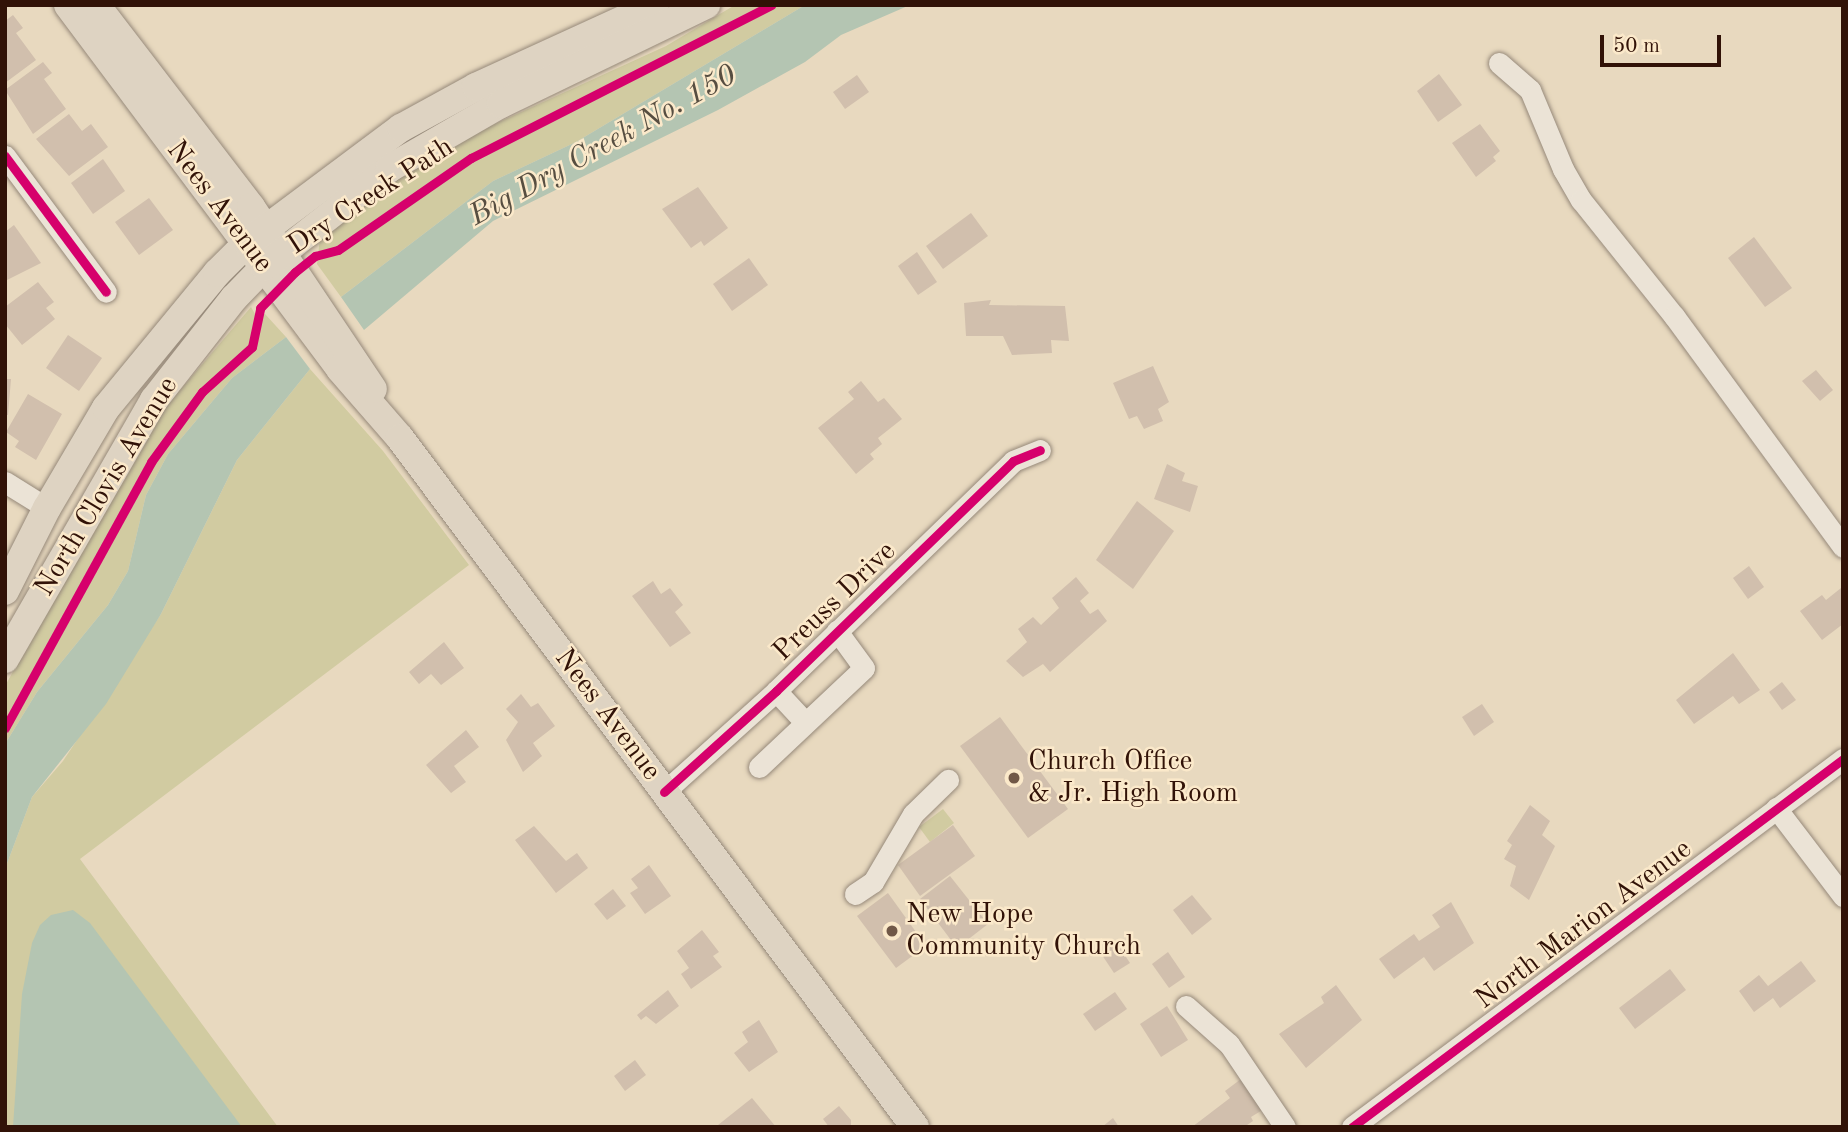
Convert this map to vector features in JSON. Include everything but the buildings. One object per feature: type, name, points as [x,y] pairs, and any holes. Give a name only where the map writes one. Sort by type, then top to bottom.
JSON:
[{"type":"main road","name":"Nees Avenue","points":[[68,5],[256,236]]},
{"type":"main road","name":"Nees Avenue","points":[[96,5],[256,236],[355,356],[400,438],[915,1127]]},
{"type":"main road","name":"North Clovis Avenue","points":[[5,590],[47,508],[106,408],[217,273],[256,236],[373,146],[451,99],[655,5]]},
{"type":"main road","name":"North Clovis Avenue","points":[[5,659],[154,400],[234,298],[273,259],[390,167],[501,104],[706,5]]},
{"type":"street","points":[[1499,63],[1530,90],[1563,169],[1581,200],[1674,316],[1843,547]]},
{"type":"street","points":[[5,156],[106,292]]},
{"type":"street","name":"Preuss Drive","points":[[664,792],[776,691],[1013,461],[1040,450]]},
{"type":"street","points":[[5,482],[47,508]]},
{"type":"street","points":[[760,767],[804,722],[864,668],[838,631]]},
{"type":"street","points":[[776,691],[804,722]]},
{"type":"street","name":"North Marion Avenue","points":[[1352,1127],[1843,759]]},
{"type":"street","points":[[855,894],[873,882],[913,814],[948,780]]},
{"type":"street","points":[[1776,808],[1843,897]]},
{"type":"street","points":[[1186,1006],[1229,1044],[1285,1127]]},
{"type":"shaded area","points":[[735,5],[805,5],[576,142],[493,181],[341,297],[317,264],[320,238],[392,183],[475,133],[666,46]]},
{"type":"shaded area","points":[[251,307],[255,314],[265,314],[286,337],[232,378],[168,454],[146,495],[128,571],[108,605],[37,692],[5,744],[5,686],[88,537],[164,409]]},
{"type":"shaded area","points":[[310,369],[383,451],[469,565],[80,859],[278,1127],[5,1127],[5,869],[32,797],[63,761],[161,614],[237,460]]},
{"type":"shaded area","points":[[943,809],[954,823],[930,842],[919,827]]},
{"type":"water","name":"Big Dry Creek No. 150","points":[[805,5],[910,5],[841,35],[805,62],[718,110],[493,221],[364,330],[341,297],[493,181],[576,142]]},
{"type":"water","points":[[286,337],[310,369],[237,460],[161,614],[106,704],[32,797],[5,869],[5,744],[37,692],[108,605],[128,571],[146,495],[168,454],[232,378]]},
{"type":"water","points":[[73,910],[90,923],[242,1127],[13,1127],[22,994],[32,943],[40,925],[51,915]]},
{"type":"cycle path","name":"Dry Creek Path","points":[[5,728],[151,462],[202,392],[252,347],[260,308],[295,272],[315,256],[338,250],[471,158],[771,5]]},
{"type":"cycle path","points":[[5,156],[106,292]]},
{"type":"cycle path","points":[[664,792],[776,691],[1013,461],[1040,450]]},
{"type":"cycle path","points":[[1352,1127],[1843,759]]},
{"type":"place","name":"Church Office & Jr. High Room","points":[[1014,778]]},
{"type":"place","name":"New Hope Community Church","points":[[892,931]]}]
